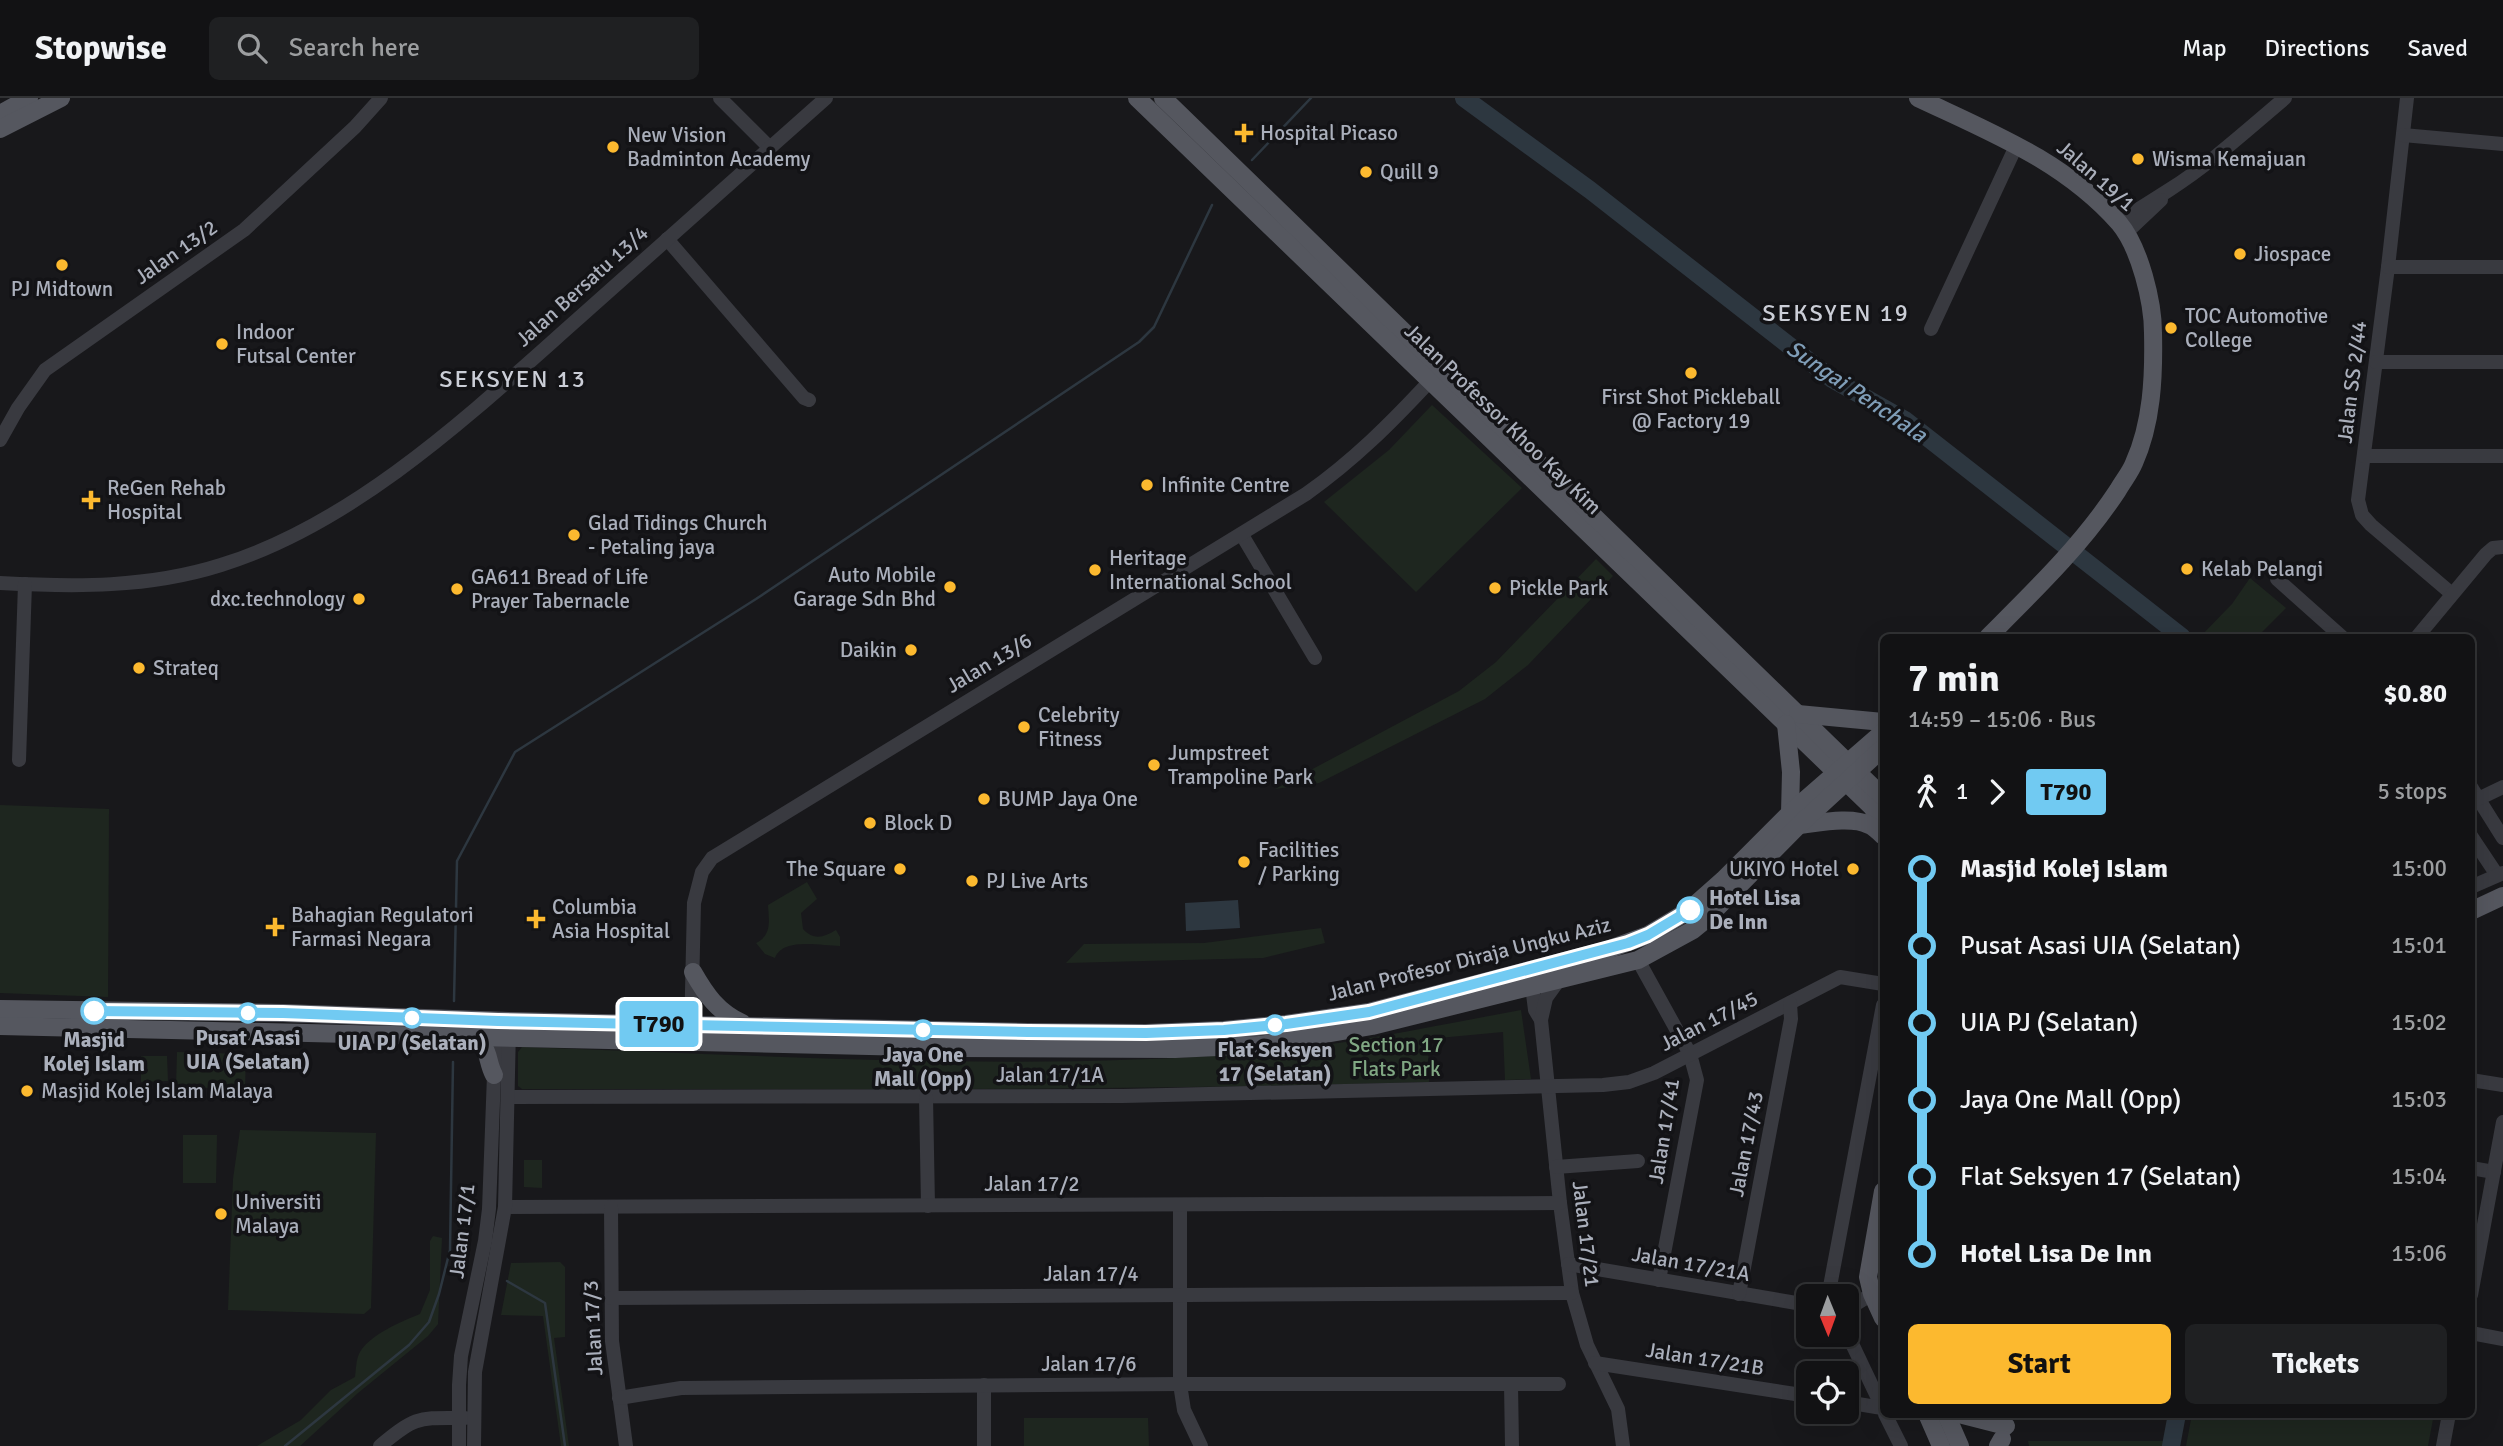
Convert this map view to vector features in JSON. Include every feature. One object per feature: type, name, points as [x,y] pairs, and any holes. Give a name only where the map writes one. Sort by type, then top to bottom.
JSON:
[{"type":"main road","points":[[0,114],[29,98]]},
{"type":"main road","points":[[0,129],[61,98]]},
{"type":"main road","name":"Jalan Professor Khoo Kay Kim","points":[[1137,98],[1430,381],[1792,719]]},
{"type":"main road","points":[[1150,98],[1166,125]]},
{"type":"main road","name":"Jalan 19/1","points":[[1919,98],[2017,145],[2054,166],[2122,228],[2140,267],[2152,309],[2153,383],[2144,436],[2134,464],[2105,511],[1991,634]]},
{"type":"main road","name":"Jalan Professor Khoo Kay Kim","points":[[1168,101],[1847,772]]},
{"type":"main road","points":[[1880,722],[1792,719],[1791,772],[1795,819],[1862,822],[1880,833]]},
{"type":"main road","points":[[1847,772],[1880,735]]},
{"type":"main road","points":[[1847,772],[1880,750]]},
{"type":"main road","points":[[1847,772],[1880,795]]},
{"type":"main road","points":[[1847,772],[1880,820]]},
{"type":"main road","name":"Jalan Profesor Diraja Ungku Aziz","points":[[0,1009],[283,1013],[504,1029],[1076,1049],[1175,1049],[1259,1045],[1372,1026],[1530,986],[1556,972],[1648,935],[1688,911],[1847,772]]},
{"type":"main road","name":"Jalan Profesor Diraja Ungku Aziz","points":[[691,1034],[748,1026],[1146,1033],[1224,1030],[1369,1012],[1556,972],[1638,960],[1693,930],[1704,921],[1795,819]]},
{"type":"main road","points":[[2475,909],[2503,896]]},
{"type":"main road","points":[[2475,920],[2503,908]]},
{"type":"main road","points":[[693,972],[704,992],[721,1011],[748,1026]]},
{"type":"main road","points":[[0,1002],[74,1011]]},
{"type":"main road","name":"Jalan Profesor Diraja Ungku Aziz","points":[[0,1026],[461,1036],[504,1029]]},
{"type":"main road","points":[[461,1036],[477,1040],[488,1051],[494,1075]]},
{"type":"main road","points":[[1880,1208],[1868,1277],[1880,1311]]},
{"type":"main road","points":[[1929,1418],[1941,1446]]},
{"type":"main road","points":[[1948,1418],[1960,1446]]},
{"type":"main road","points":[[1966,1418],[2002,1437]]},
{"type":"street","name":"Jalan 13/2","points":[[0,440],[18,408],[45,370],[244,230],[355,127],[381,98]]},
{"type":"street","points":[[720,98],[770,148]]},
{"type":"street","name":"Jalan Bersatu 13/4","points":[[0,583],[98,586],[167,579],[221,565],[288,538],[373,487],[434,442],[513,376],[826,98]]},
{"type":"street","points":[[2122,228],[2149,200],[2168,190],[2229,145],[2285,98]]},
{"type":"street","name":"Jalan SS 2/44","points":[[2407,98],[2358,500],[2362,515],[2371,525],[2452,594]]},
{"type":"street","points":[[2403,135],[2499,146],[2503,144]]},
{"type":"street","points":[[1931,329],[2017,145]]},
{"type":"street","points":[[667,239],[804,398],[809,400]]},
{"type":"street","points":[[2388,267],[2503,267]]},
{"type":"street","points":[[2376,362],[2503,362]]},
{"type":"street","name":"Jalan 13/6","points":[[691,1034],[694,903],[702,872],[712,858],[1306,494],[1383,433],[1430,381]]},
{"type":"street","points":[[2364,456],[2503,456]]},
{"type":"street","points":[[1242,535],[1315,658]]},
{"type":"street","points":[[2419,634],[2486,554],[2493,548],[2503,547]]},
{"type":"street","points":[[2277,579],[2335,634]]},
{"type":"street","points":[[19,760],[25,584]]},
{"type":"street","points":[[2475,793],[2503,787]]},
{"type":"street","points":[[2475,795],[2503,838]]},
{"type":"street","points":[[2475,841],[2500,874],[2475,885]]},
{"type":"street","name":"Jalan 17/41","points":[[1638,960],[1690,1054],[1697,1080],[1659,1280]]},
{"type":"street","name":"Jalan 17/21","points":[[1556,972],[1541,1020],[1572,1293],[1577,1316],[1595,1363],[1618,1409],[1623,1446]]},
{"type":"street","name":"Jalan 17/45","points":[[1549,1087],[1603,1086],[1629,1082],[1654,1073],[1840,977],[1880,984]]},
{"type":"street","name":"Jalan 17/21","points":[[1530,986],[1535,1010],[1541,1020]]},
{"type":"street","name":"Jalan 17/43","points":[[1740,1294],[1791,1019],[1790,1003]]},
{"type":"street","points":[[1830,1284],[1880,1021]]},
{"type":"street","name":"Jalan 17/1","points":[[474,1446],[466,1418],[461,1356],[485,1241],[489,1209],[494,1075],[504,1029]]},
{"type":"street","name":"Jalan 17/1","points":[[459,1446],[473,1389],[477,1353],[505,1207],[508,1097],[504,1029]]},
{"type":"street","points":[[2475,1081],[2503,1085]]},
{"type":"street","name":"Jalan 17/1A","points":[[508,1097],[1223,1095],[1549,1087]]},
{"type":"street","points":[[926,1097],[928,1206]]},
{"type":"street","points":[[2475,1266],[2503,1122]]},
{"type":"street","points":[[1556,1167],[1638,1161]]},
{"type":"street","points":[[2475,1169],[2494,1172]]},
{"type":"street","name":"Jalan 17/2","points":[[505,1207],[1560,1203]]},
{"type":"street","points":[[1180,1205],[1180,1384],[1184,1410],[1201,1446]]},
{"type":"street","name":"Jalan 17/3","points":[[611,1207],[612,1341],[626,1446]]},
{"type":"street","name":"Jalan 17/21A","points":[[1568,1264],[1796,1303]]},
{"type":"street","name":"Jalan 17/4","points":[[611,1298],[1572,1293]]},
{"type":"street","points":[[1859,1302],[1872,1294]]},
{"type":"street","points":[[2475,1334],[2503,1339]]},
{"type":"street","points":[[1854,1348],[1880,1402]]},
{"type":"street","name":"Jalan 17/21B","points":[[1595,1363],[1796,1394]]},
{"type":"street","points":[[1511,1384],[1512,1446]]},
{"type":"street","name":"Jalan 17/6","points":[[620,1398],[681,1388],[1559,1384]]},
{"type":"street","points":[[984,1385],[984,1446]]},
{"type":"street","points":[[1859,1404],[1880,1408]]},
{"type":"street","points":[[380,1446],[405,1424],[417,1419],[466,1418]]},
{"type":"street","points":[[1887,1418],[1901,1446]]},
{"type":"street","points":[[2443,1446],[2448,1418]]},
{"type":"green space","points":[[1432,405],[1522,488],[1416,592],[1324,502],[1389,450]]},
{"type":"green space","points":[[1596,559],[1613,576],[1528,665],[1485,699],[1319,783],[1275,789],[1459,691],[1496,662]]},
{"type":"green space","points":[[2250,578],[2286,608],[2260,634],[2203,634],[2232,604]]},
{"type":"green space","points":[[0,805],[109,809],[108,997],[0,993]]},
{"type":"green space","points":[[807,882],[817,899],[801,913],[803,929],[819,937],[836,930],[840,937],[840,946],[794,945],[779,951],[775,958],[765,954],[756,943],[767,932],[768,905]]},
{"type":"green space","points":[[1321,928],[1325,943],[1263,958],[1066,963],[1084,944],[1204,943]]},
{"type":"green space","name":"Section 17 Flats Park","points":[[1521,1010],[1531,1079],[1505,1080],[1503,1032],[1428,1039],[1429,1082],[976,1089],[522,1089],[518,1086],[518,1052],[522,1047],[980,1062],[1163,1059],[1321,1046]]},
{"type":"green space","points":[[177,1052],[246,1054],[245,1089],[176,1087]]},
{"type":"green space","points":[[141,1056],[167,1056],[168,1081],[141,1082]]},
{"type":"green space","points":[[240,1130],[376,1133],[371,1308],[364,1314],[228,1310],[233,1179]]},
{"type":"green space","points":[[183,1135],[217,1135],[216,1183],[183,1183]]},
{"type":"green space","points":[[524,1160],[542,1160],[542,1188],[524,1187]]},
{"type":"green space","points":[[433,1236],[442,1238],[438,1324],[428,1336],[358,1393],[300,1446],[257,1446],[301,1420],[331,1390],[355,1377],[358,1356],[369,1341],[420,1314],[430,1290],[430,1241]]},
{"type":"green space","points":[[560,1262],[565,1267],[565,1337],[554,1338],[569,1446],[561,1446],[543,1316],[501,1315],[511,1263]]},
{"type":"green space","points":[[1024,1418],[1148,1418],[1149,1446],[1024,1446]]},
{"type":"green space","points":[[2191,1418],[2433,1418],[2428,1446],[2186,1446]]},
{"type":"green space","points":[[2028,1441],[2166,1441],[2165,1446],[2029,1446]]},
{"type":"shaded area","points":[[1238,900],[1240,928],[1186,931],[1185,903]]},
{"type":"waterway","points":[[1252,160],[1311,98]]},
{"type":"waterway","name":"Sungai Penchala","points":[[1464,98],[1590,190],[1832,379],[1905,420],[2178,634]]},
{"type":"waterway","points":[[454,1001],[457,861],[515,752],[756,599],[1139,342],[1154,327],[1212,205]]},
{"type":"waterway","points":[[285,1446],[409,1345],[429,1322],[450,1250],[453,1062]]},
{"type":"waterway","points":[[507,1281],[545,1303],[565,1446]]},
{"type":"waterway","name":"Sungai Penchala","points":[[2171,1446],[2176,1418]]},
{"type":"bus line","name":"T790","points":[[94,1011],[283,1013],[498,1021],[1028,1032],[1146,1033],[1224,1030],[1369,1012],[1628,943],[1648,935],[1690,910]]},
{"type":"place","name":"Hospital Picaso","points":[[1244,133]]},
{"type":"place","name":"New Vision Badminton Academy","points":[[613,147]]},
{"type":"place","name":"Wisma Kemajuan","points":[[2138,159]]},
{"type":"place","name":"Quill 9","points":[[1366,172]]},
{"type":"place","name":"Jiospace","points":[[2240,254]]},
{"type":"place","name":"PJ Midtown","points":[[62,265]]},
{"type":"place","name":"TOC Automotive College","points":[[2171,328]]},
{"type":"place","name":"Indoor Futsal Center","points":[[222,344]]},
{"type":"place","name":"First Shot Pickleball @ Factory 19","points":[[1691,373]]},
{"type":"place","name":"Infinite Centre","points":[[1147,485]]},
{"type":"place","name":"ReGen Rehab Hospital","points":[[91,500]]},
{"type":"place","name":"Glad Tidings Church - Petaling jaya","points":[[574,535]]},
{"type":"place","name":"Kelab Pelangi","points":[[2187,569]]},
{"type":"place","name":"Heritage International School","points":[[1095,570]]},
{"type":"place","name":"Auto Mobile Garage Sdn Bhd","points":[[950,587]]},
{"type":"place","name":"Pickle Park","points":[[1495,588]]},
{"type":"place","name":"GA611 Bread of Life Prayer Tabernacle","points":[[457,589]]},
{"type":"place","name":"dxc.technology","points":[[359,599]]},
{"type":"place","name":"Daikin","points":[[911,650]]},
{"type":"place","name":"Strateq","points":[[139,668]]},
{"type":"place","name":"Celebrity Fitness","points":[[1024,727]]},
{"type":"place","name":"Jumpstreet Trampoline Park","points":[[1154,765]]},
{"type":"place","name":"BUMP Jaya One","points":[[984,799]]},
{"type":"place","name":"Block D","points":[[870,823]]},
{"type":"place","name":"Facilities / Parking","points":[[1244,862]]},
{"type":"place","name":"The Square","points":[[900,869]]},
{"type":"place","name":"UKIYO Hotel","points":[[1853,869]]},
{"type":"place","name":"PJ Live Arts","points":[[972,881]]},
{"type":"place","name":"Hotel Lisa De Inn","points":[[1690,910]]},
{"type":"place","name":"Columbia Asia Hospital","points":[[536,919]]},
{"type":"place","name":"Bahagian Regulatori Farmasi Negara","points":[[275,927]]},
{"type":"place","name":"Masjid Kolej Islam","points":[[94,1011]]},
{"type":"place","name":"Pusat Asasi UIA (Selatan)","points":[[248,1013]]},
{"type":"place","name":"UIA PJ (Selatan)","points":[[412,1018]]},
{"type":"place","name":"Flat Seksyen 17 (Selatan)","points":[[1275,1025]]},
{"type":"place","name":"Jaya One Mall (Opp)","points":[[923,1030]]},
{"type":"place","name":"Masjid Kolej Islam Malaya","points":[[27,1091]]},
{"type":"place","name":"Universiti Malaya","points":[[221,1214]]},
{"type":"district","name":"SEKSYEN 19","points":[[1836,313]]},
{"type":"district","name":"SEKSYEN 13","points":[[513,379]]}]
